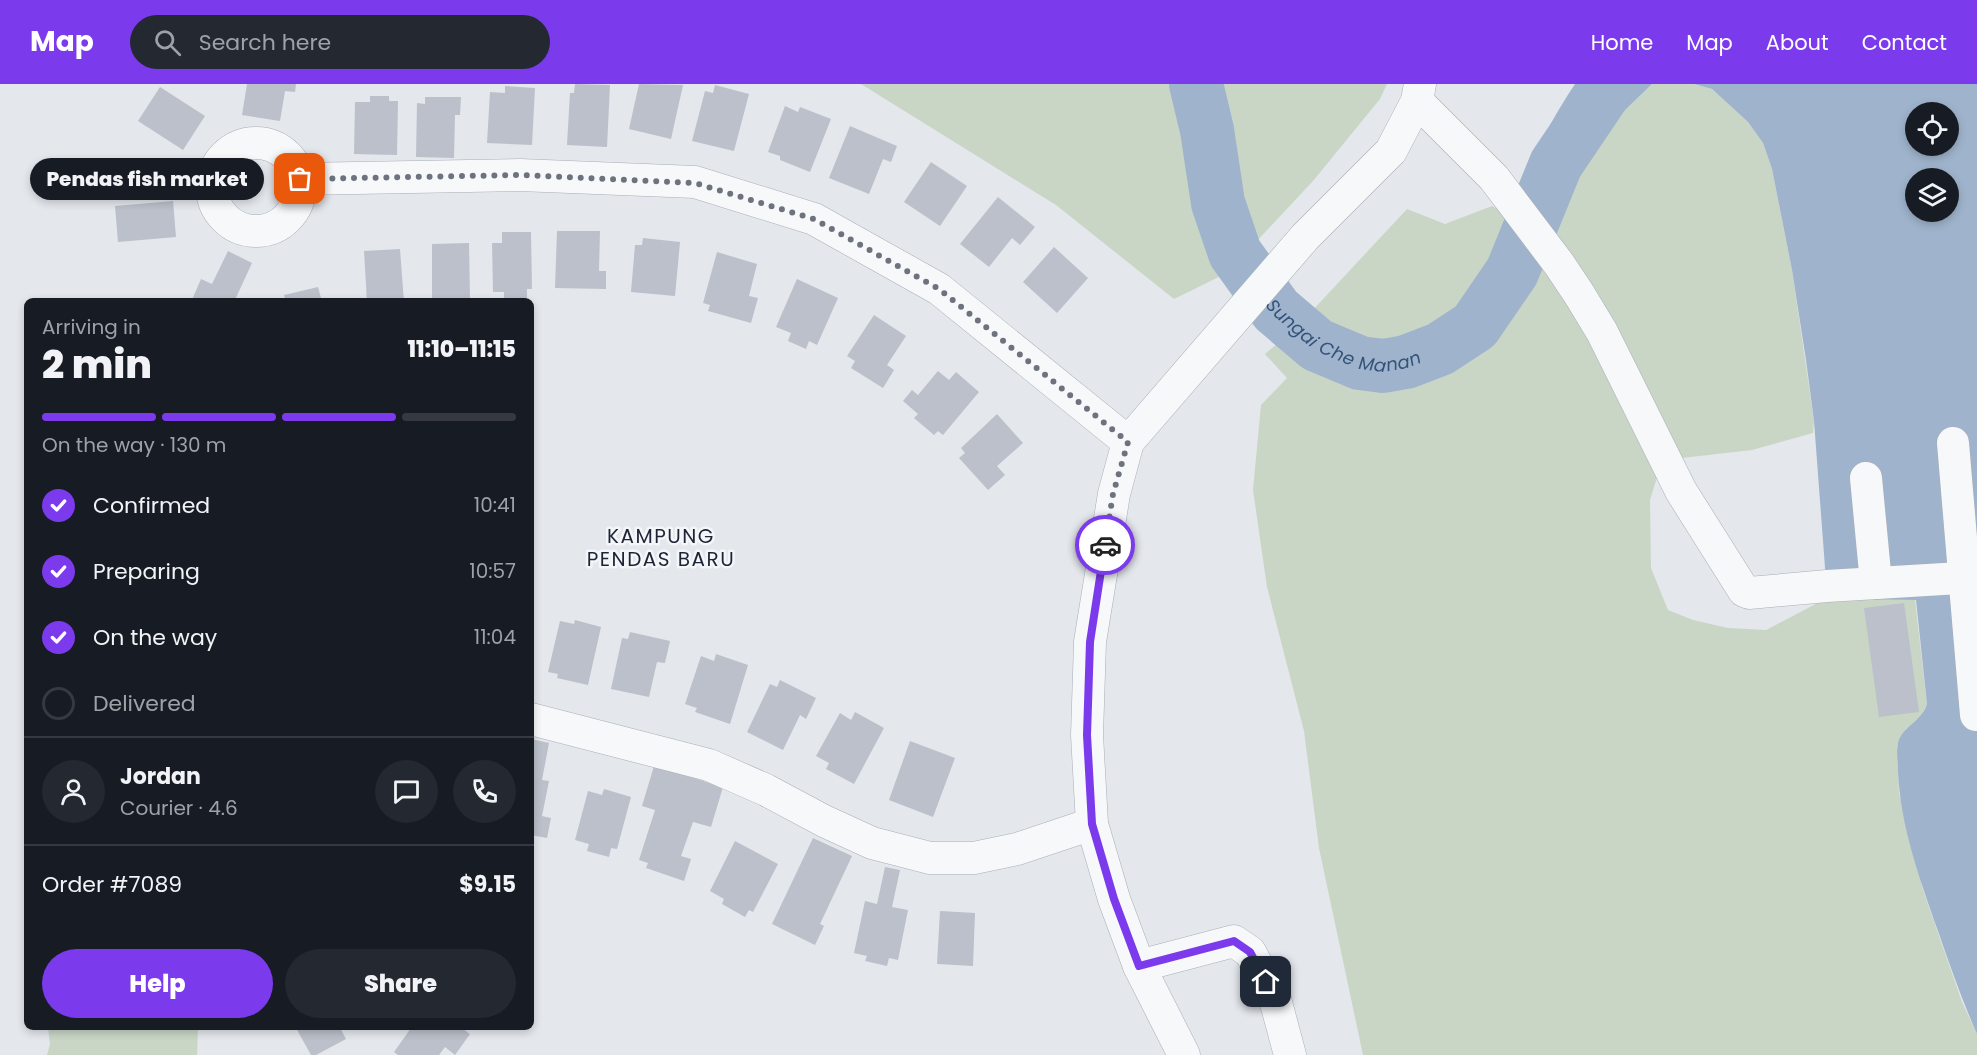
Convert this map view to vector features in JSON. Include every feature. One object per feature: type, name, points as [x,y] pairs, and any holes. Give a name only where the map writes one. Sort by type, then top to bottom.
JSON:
[{"type":"street","points":[[1184,1055],[1139,966],[1114,899],[1092,824],[1087,735],[1090,642],[1113,494],[1128,442],[1305,237],[1391,151],[1419,92],[1510,199],[1559,264],[1602,332],[1681,491],[1744,591],[1749,593],[1970,577]]},
{"type":"street","points":[[300,179],[520,175],[695,183],[814,219],[939,289],[1128,442]]},
{"type":"street","points":[[1953,443],[1970,577],[1976,716]]},
{"type":"street","points":[[1866,478],[1876,583]]},
{"type":"street","points":[[534,720],[709,765],[766,790],[872,843],[930,858],[974,858],[1017,849],[1092,824]]},
{"type":"street","points":[[1139,966],[1234,941],[1250,952],[1275,999],[1290,1055]]},
{"type":"green space","points":[[861,84],[1387,84],[1380,99],[1313,181],[1227,273],[1174,299],[1056,205]]},
{"type":"green space","points":[[1652,84],[1694,84],[1712,89],[1748,122],[1763,143],[1772,169],[1792,270],[1814,421],[1813,433],[1752,450],[1682,458],[1658,474],[1650,500],[1651,568],[1668,610],[1693,620],[1728,628],[1766,630],[1829,597],[1915,600],[1927,704],[1921,717],[1906,729],[1897,746],[1899,793],[1923,890],[1962,1002],[1977,1034],[1977,1055],[1363,1055],[1319,848],[1304,731],[1267,587],[1253,490],[1261,405],[1287,378],[1265,354],[1297,327],[1407,209],[1445,224],[1492,206],[1505,213],[1570,178],[1593,141]]},
{"type":"green space","points":[[48,1030],[198,1030],[197,1055],[47,1055],[50,1044]]},
{"type":"water","points":[[1575,84],[1652,84],[1593,141],[1570,178],[1560,183],[1543,171],[1539,160],[1540,152],[1552,121]]},
{"type":"water","points":[[1694,84],[1977,84],[1977,1034],[1918,872],[1907,832],[1900,791],[1898,743],[1904,732],[1921,716],[1927,704],[1916,600],[1835,599],[1827,594],[1814,421],[1792,270],[1772,169],[1763,143],[1748,122],[1712,89]]},
{"type":"building","points":[[247,84],[296,84],[295,92],[285,91],[280,121],[242,115]]},
{"type":"building","points":[[575,84],[610,85],[607,147],[567,145],[570,93],[574,93]]},
{"type":"building","points":[[639,84],[683,85],[671,139],[629,129]]},
{"type":"building","points":[[715,85],[749,94],[734,151],[692,141],[705,91],[713,93]]},
{"type":"building","points":[[505,86],[535,88],[532,145],[487,143],[490,92],[505,93]]},
{"type":"building","points":[[160,87],[205,116],[183,150],[138,121]]},
{"type":"building","points":[[370,96],[389,96],[389,101],[398,101],[397,155],[354,154],[355,102],[370,102]]},
{"type":"building","points":[[425,97],[461,97],[460,115],[455,115],[454,158],[416,157],[417,103],[425,104]]},
{"type":"building","points":[[785,106],[798,112],[800,107],[831,119],[810,172],[780,160],[780,156],[768,152]]},
{"type":"building","points":[[850,126],[897,146],[891,162],[883,159],[869,194],[829,178]]},
{"type":"building","points":[[931,162],[967,186],[940,226],[904,202]]},
{"type":"building","points":[[998,197],[1035,227],[1020,245],[1012,238],[989,267],[960,244]]},
{"type":"building","points":[[173,201],[176,237],[118,242],[115,206]]},
{"type":"building","points":[[557,231],[600,231],[599,271],[606,271],[606,289],[555,288]]},
{"type":"building","points":[[502,232],[531,232],[532,289],[527,289],[527,298],[504,298],[504,292],[493,292],[492,243],[502,243]]},
{"type":"building","points":[[643,238],[680,242],[675,296],[631,292],[635,245],[642,245]]},
{"type":"building","points":[[469,243],[470,298],[432,298],[432,244]]},
{"type":"building","points":[[1054,247],[1088,278],[1057,313],[1023,282]]},
{"type":"building","points":[[400,249],[404,298],[367,298],[364,251]]},
{"type":"building","points":[[228,251],[252,263],[236,298],[193,298],[201,279],[212,284]]},
{"type":"building","points":[[717,252],[757,264],[749,296],[758,298],[751,323],[708,311],[710,305],[703,303]]},
{"type":"building","points":[[797,279],[838,298],[817,345],[809,341],[806,349],[788,341],[791,333],[776,327]]},
{"type":"building","points":[[318,287],[321,298],[285,298],[284,295]]},
{"type":"building","points":[[874,315],[906,336],[887,365],[894,370],[883,388],[851,368],[855,361],[847,356]]},
{"type":"building","points":[[938,371],[949,380],[956,372],[979,392],[943,435],[938,431],[934,435],[914,418],[918,414],[903,401],[912,390],[918,395]]},
{"type":"building","points":[[997,414],[1023,443],[997,466],[1005,475],[988,490],[959,458],[965,453],[961,448]]},
{"type":"building","points":[[1904,603],[1919,712],[1879,717],[1864,608]]},
{"type":"building","points":[[575,620],[601,627],[588,685],[557,678],[558,674],[548,672],[560,621],[574,624]]},
{"type":"building","points":[[630,632],[670,641],[665,663],[657,662],[649,697],[611,689],[622,638],[628,639]]},
{"type":"building","points":[[716,654],[748,665],[730,724],[695,712],[697,708],[685,704],[701,656],[714,661]]},
{"type":"building","points":[[780,680],[816,698],[806,719],[800,715],[783,750],[747,732],[770,684],[777,687]]},
{"type":"building","points":[[855,712],[884,728],[854,784],[826,769],[829,763],[816,756],[840,713],[851,720]]},
{"type":"building","points":[[534,740],[549,743],[542,780],[549,781],[542,816],[551,818],[547,838],[534,836]]},
{"type":"building","points":[[910,741],[955,758],[933,817],[889,800]]},
{"type":"building","points":[[654,766],[723,787],[711,827],[693,822],[681,856],[691,859],[684,881],[646,868],[648,863],[639,860],[655,810],[642,806]]},
{"type":"building","points":[[604,789],[631,797],[617,849],[611,848],[609,857],[587,851],[589,844],[575,840],[588,791],[602,795]]},
{"type":"building","points":[[813,838],[852,856],[820,924],[824,926],[815,945],[772,924]]},
{"type":"building","points":[[735,841],[778,864],[753,912],[749,910],[745,917],[722,904],[724,899],[710,891]]},
{"type":"building","points":[[885,867],[900,870],[892,907],[908,910],[898,960],[889,958],[887,966],[865,961],[867,956],[854,953],[865,901],[877,904]]},
{"type":"building","points":[[940,911],[975,913],[973,966],[937,964]]},
{"type":"building","points":[[297,1030],[341,1030],[346,1039],[316,1055],[311,1055]]},
{"type":"building","points":[[410,1030],[465,1030],[470,1034],[455,1055],[445,1047],[439,1055],[398,1055],[394,1052]]},
{"type":"waterway","name":"Sungai Che Manan","points":[[1196,84],[1207,130],[1218,203],[1235,253],[1276,310],[1317,345],[1360,363],[1383,366],[1406,362],[1440,349],[1475,326],[1512,272],[1556,164],[1610,84]]},
{"type":"way so far","points":[[300,179],[520,175],[695,183],[814,219],[939,289],[1128,442],[1113,494],[1105,545]]},
{"type":"place","name":"Pendas fish market","points":[[300,179]]},
{"type":"district","name":"KAMPUNG PENDAS BARU","points":[[661,548]]},
{"type":"route","points":[[1105,545],[1090,642],[1087,735],[1092,824],[1114,899],[1139,966],[1234,941],[1250,952],[1266,982]]}]
